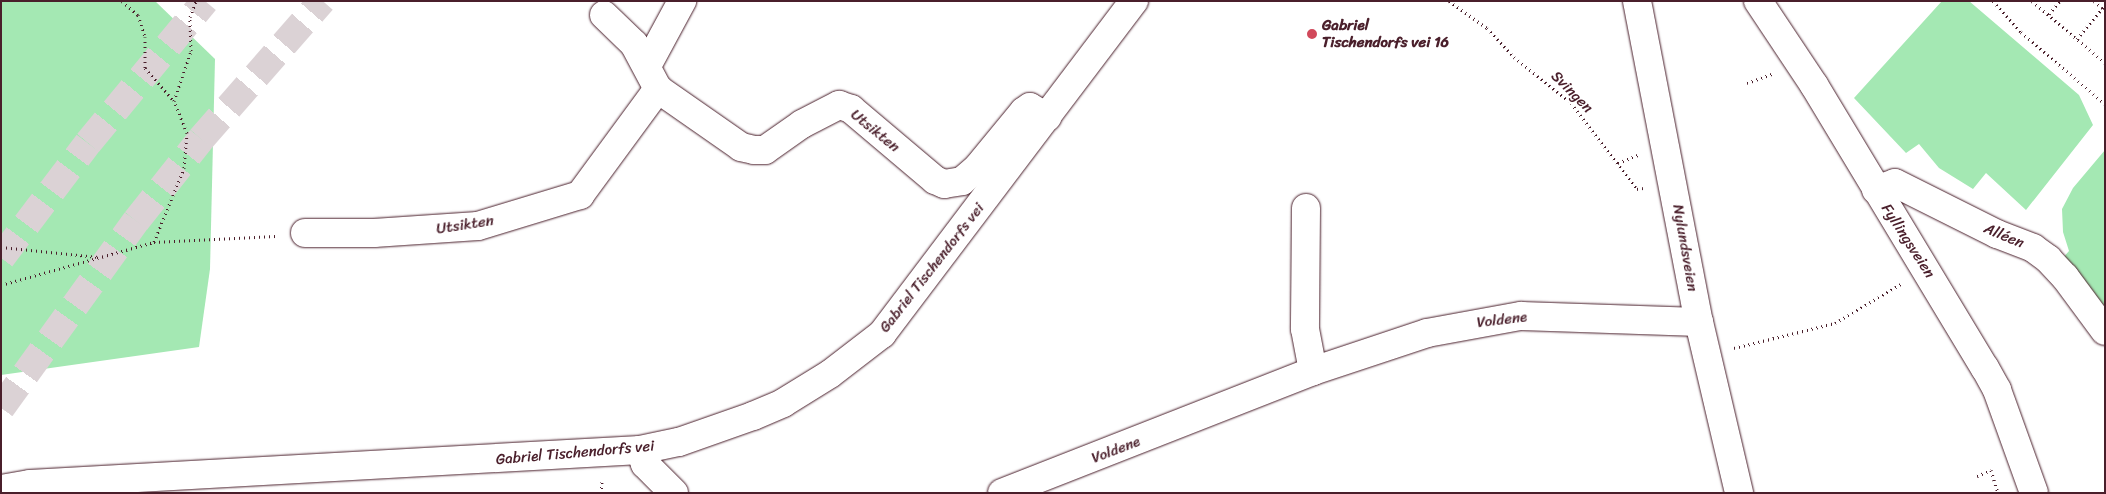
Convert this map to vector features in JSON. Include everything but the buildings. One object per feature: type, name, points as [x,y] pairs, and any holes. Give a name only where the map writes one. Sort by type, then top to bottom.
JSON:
[{"type":"street","points":[[648,64],[682,1]]},
{"type":"street","name":"Gabriel Tischendorfs vei","points":[[1,488],[30,484],[640,450],[679,442],[768,409],[801,393],[854,358],[882,334],[910,300],[1134,1]]},
{"type":"street","name":"Nylundsveien","points":[[1637,1],[1699,322],[1739,493]]},
{"type":"street","name":"Fyllingsveien","points":[[1758,1],[1814,85],[1876,190],[1940,290],[1997,390],[2034,493]]},
{"type":"street","points":[[604,15],[634,44],[648,64],[658,89]]},
{"type":"street","name":"Utsikten","points":[[305,234],[374,234],[478,226],[580,195],[658,89],[741,147],[754,150],[764,150],[779,143],[830,108],[839,105],[851,109],[935,180],[944,184],[962,181],[978,167],[1024,111],[1030,107],[1047,117]]},
{"type":"street","name":"Alléen","points":[[1876,190],[1895,183],[1997,234],[2033,248],[2048,259],[2065,277],[2105,332]]},
{"type":"street","points":[[1306,208],[1305,330],[1313,371]]},
{"type":"street","name":"Voldene","points":[[1002,493],[1313,371],[1428,333],[1521,316],[1699,322]]},
{"type":"street","points":[[640,450],[645,464],[674,493]]},
{"type":"path","points":[[122,1],[138,15],[145,37],[145,68],[174,101],[187,133],[184,168],[154,242]]},
{"type":"path","points":[[174,101],[191,50],[190,17],[196,1]]},
{"type":"path","name":"Svingen","points":[[1449,1],[1487,28],[1514,57],[1571,103],[1637,189],[1674,185]]},
{"type":"path","points":[[1993,1],[2021,32],[2105,104]]},
{"type":"path","points":[[2032,1],[2105,63]]},
{"type":"path","points":[[2049,14],[2060,1]]},
{"type":"path","points":[[2077,39],[2104,8],[2094,1]]},
{"type":"path","points":[[1747,83],[1780,71]]},
{"type":"path","points":[[1,286],[154,242],[305,234]]},
{"type":"path","points":[[1,247],[99,258]]},
{"type":"path","points":[[1707,356],[1836,322],[1909,279]]},
{"type":"path","points":[[1977,476],[1990,470],[1998,493]]},
{"type":"green space","points":[[1,1],[155,1],[215,59],[210,269],[199,347],[1,375]]},
{"type":"green space","points":[[1942,1],[1969,1],[2079,95],[2093,125],[2026,210],[1986,173],[1973,189],[1939,168],[1919,144],[1906,153],[1854,98]]},
{"type":"green space","points":[[2105,150],[2105,313],[2061,260],[2069,251],[2063,232],[2062,209],[2073,188]]},
{"type":"tunnel","points":[[1,258],[88,143],[205,1]]},
{"type":"tunnel","points":[[1,408],[136,221],[201,139],[322,1]]},
{"type":"place","name":"Gabriel Tischendorfs vei 16","points":[[1312,34]]}]
